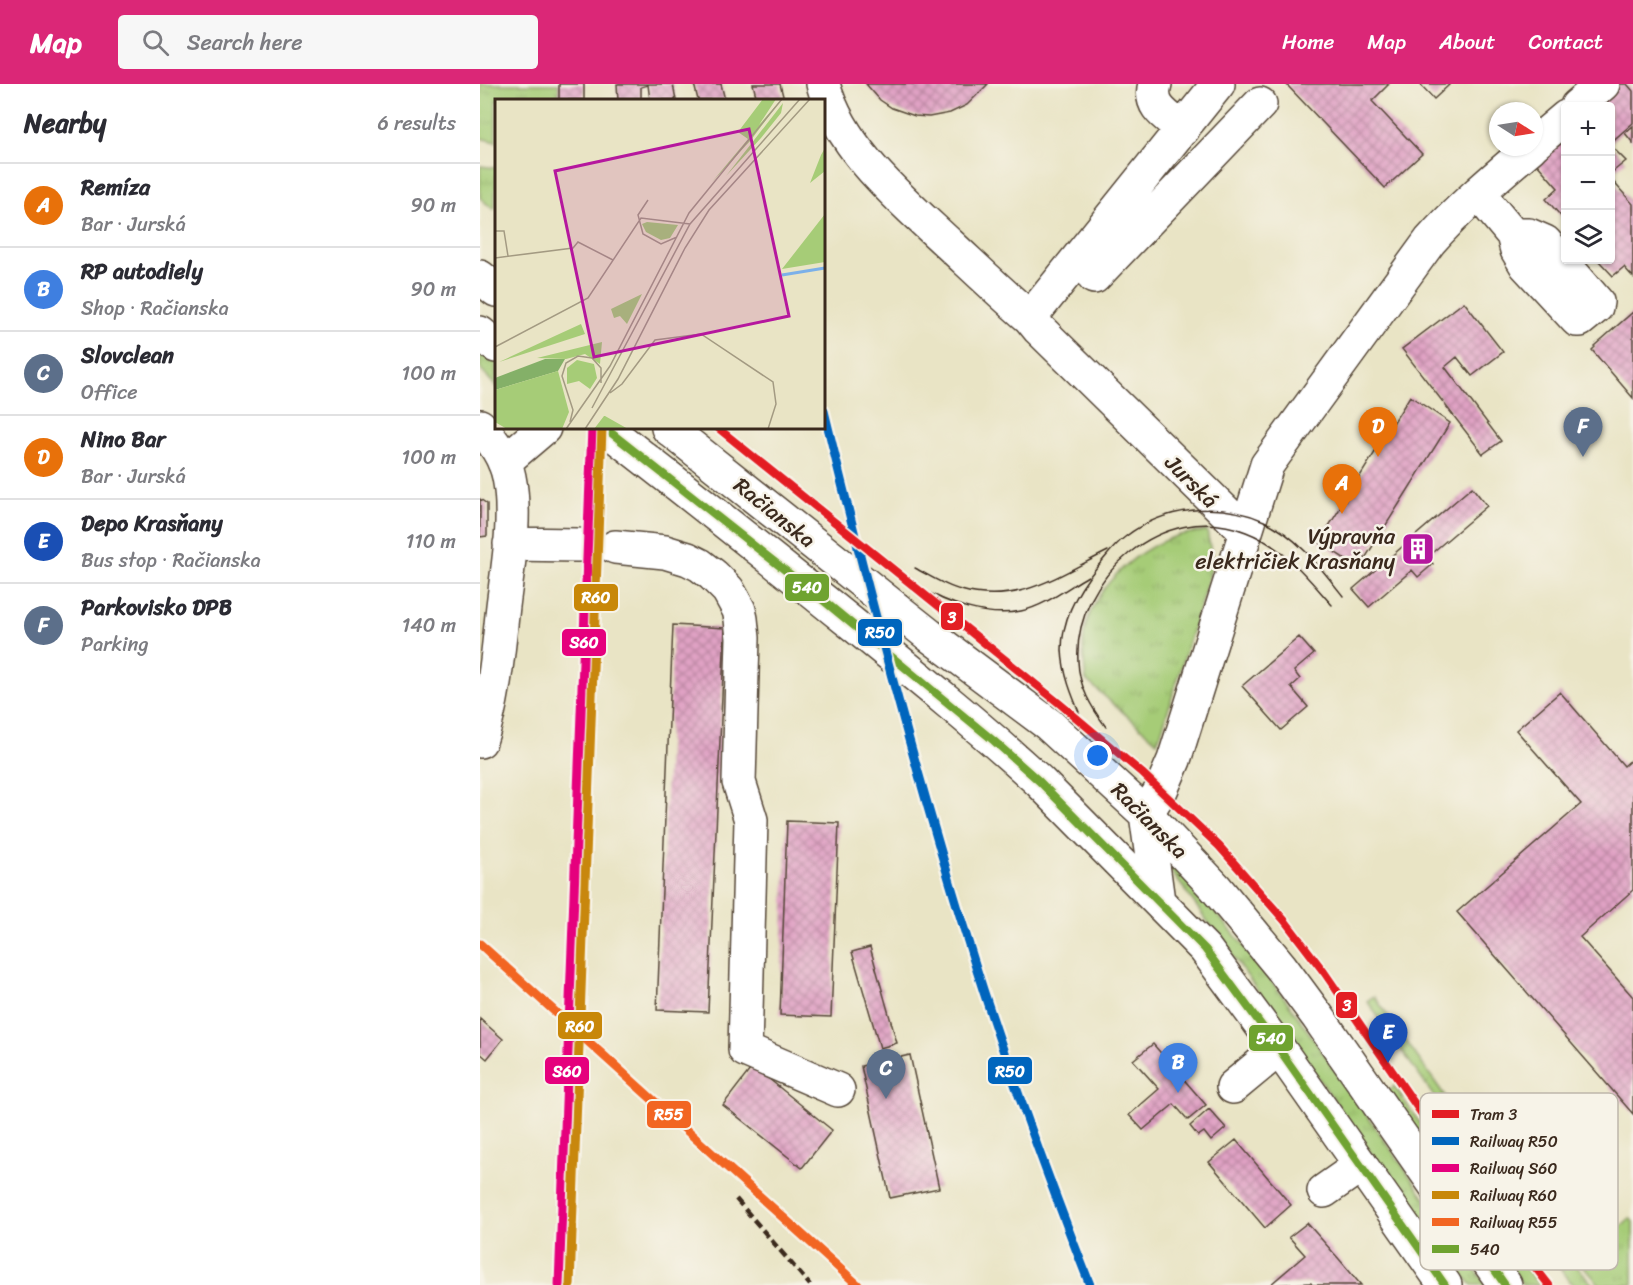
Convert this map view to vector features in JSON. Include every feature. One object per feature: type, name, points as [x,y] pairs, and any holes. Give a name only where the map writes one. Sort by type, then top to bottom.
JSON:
[{"type":"main road","name":"Jurská","points":[[823,84],[839,122],[882,180],[1030,318],[1038,329],[1245,531]]},
{"type":"main road","points":[[1155,84],[1154,102],[1183,129]]},
{"type":"main road","points":[[1030,318],[1218,84]]},
{"type":"main road","points":[[1582,102],[1603,84]]},
{"type":"main road","points":[[1094,277],[1260,104]]},
{"type":"main road","points":[[1543,137],[1561,121]]},
{"type":"main road","points":[[1094,836],[1146,814],[1161,790],[1174,760],[1267,465],[1430,242],[1446,223],[1521,156]]},
{"type":"main road","points":[[1478,193],[1513,235]]},
{"type":"main road","points":[[480,277],[495,289]]},
{"type":"main road","points":[[480,333],[495,344]]},
{"type":"main road","points":[[480,426],[496,445],[504,462],[511,494],[510,544],[494,681],[488,717],[480,741]]},
{"type":"main road","points":[[504,462],[543,429]]},
{"type":"main road","name":"Račianska","points":[[606,429],[926,683],[1011,756],[1094,836],[1205,949],[1280,1049],[1420,1249]]},
{"type":"main road","name":"Račianska","points":[[669,429],[929,635],[1048,724],[1146,814],[1215,887],[1281,967],[1420,1163]]},
{"type":"main road","points":[[510,544],[578,545]]},
{"type":"main road","points":[[615,547],[665,552],[688,559],[720,581],[739,610],[743,638],[739,782],[751,820],[745,1050],[838,1089]]},
{"type":"main road","points":[[1146,814],[1158,901]]},
{"type":"main road","points":[[1233,1087],[1280,1049]]},
{"type":"main road","points":[[1324,1191],[1361,1165]]},
{"type":"main road","name":"Račianska","points":[[1434,1270],[1445,1285]]},
{"type":"main road","name":"Račianska","points":[[1495,1270],[1505,1285]]},
{"type":"green space","points":[[480,84],[559,84],[559,99],[495,99],[495,142],[480,138]]},
{"type":"green space","points":[[480,166],[495,168],[495,208],[493,209],[480,198]]},
{"type":"green space","points":[[480,349],[495,361],[495,386],[480,368]]},
{"type":"green space","points":[[1207,531],[1213,563],[1157,742],[1086,680],[1084,632],[1100,595],[1110,581],[1135,558],[1150,548],[1180,535]]},
{"type":"green space","points":[[1170,860],[1235,935],[1286,1000],[1420,1191],[1420,1223],[1253,984],[1166,864]]},
{"type":"green space","points":[[1374,996],[1443,1093],[1431,1093],[1367,1001]]},
{"type":"green space","points":[[1394,1086],[1420,1124],[1420,1137],[1388,1091]]},
{"type":"green space","points":[[1630,1218],[1633,1222],[1633,1285],[1600,1285],[1587,1270],[1618,1270],[1618,1229]]},
{"type":"green space","points":[[1459,1270],[1475,1270],[1486,1285],[1472,1285]]},
{"type":"green space","points":[[1513,1270],[1527,1270],[1539,1285],[1523,1285]]},
{"type":"green space","points":[[1562,1270],[1581,1270],[1593,1285],[1573,1285]]},
{"type":"building","points":[[559,84],[584,84],[584,99],[559,99]]},
{"type":"building","points":[[617,84],[673,84],[676,99],[650,99],[648,85],[641,87],[641,99],[618,99]]},
{"type":"building","points":[[694,84],[721,84],[725,99],[698,99]]},
{"type":"building","points":[[753,84],[780,84],[784,99],[757,99]]},
{"type":"building","points":[[866,84],[988,84],[967,105],[950,113],[929,117],[915,116],[892,108],[880,100]]},
{"type":"building","points":[[1286,84],[1389,84],[1372,101],[1422,154],[1385,188]]},
{"type":"building","points":[[1420,84],[1450,84],[1434,99]]},
{"type":"building","points":[[1612,84],[1627,84],[1633,91],[1633,123],[1615,139],[1615,102],[1591,102]]},
{"type":"building","points":[[1633,126],[1633,143],[1625,133]]},
{"type":"building","points":[[1561,128],[1561,216],[1546,199],[1558,188],[1530,156],[1543,156],[1543,143]]},
{"type":"building","points":[[1615,150],[1626,161],[1615,170]]},
{"type":"building","points":[[1615,184],[1633,204],[1633,277],[1624,267],[1613,276],[1602,264],[1615,264]]},
{"type":"building","points":[[1464,302],[1503,352],[1472,376],[1457,357],[1445,367],[1501,441],[1483,454],[1402,349]]},
{"type":"building","points":[[1633,312],[1633,398],[1592,350]]},
{"type":"building","points":[[1410,396],[1450,423],[1359,568],[1319,542]]},
{"type":"building","name":"Výpravňa električiek Krasňany","points":[[1472,487],[1487,506],[1427,557],[1433,564],[1418,577],[1412,570],[1369,607],[1353,589]]},
{"type":"building","points":[[480,499],[487,504],[487,536],[480,537]]},
{"type":"building","points":[[673,625],[725,628],[708,1012],[657,1010]]},
{"type":"building","points":[[1299,637],[1314,654],[1294,671],[1300,679],[1291,687],[1308,707],[1281,730],[1242,686]]},
{"type":"building","points":[[1560,692],[1624,766],[1633,758],[1633,890],[1580,937],[1633,997],[1633,1114],[1618,1097],[1618,1093],[1615,1093],[1457,912],[1581,804],[1516,730]]},
{"type":"building","points":[[787,821],[839,823],[831,1017],[780,1015]]},
{"type":"building","points":[[870,947],[897,1043],[880,1048],[852,952]]},
{"type":"building","points":[[480,1019],[503,1039],[487,1059],[480,1053]]},
{"type":"building","points":[[1153,1044],[1206,1105],[1188,1120],[1174,1104],[1143,1130],[1129,1115],[1159,1089],[1133,1060]]},
{"type":"building","points":[[910,1055],[939,1188],[890,1198],[861,1066]]},
{"type":"building","points":[[753,1066],[832,1130],[802,1168],[723,1105]]},
{"type":"building","points":[[1209,1109],[1226,1128],[1211,1141],[1204,1132],[1198,1136],[1190,1126]]},
{"type":"building","points":[[1236,1140],[1291,1205],[1265,1228],[1209,1162]]},
{"type":"building","points":[[1307,1223],[1361,1285],[1312,1285],[1311,1283],[1270,1285],[1305,1255],[1289,1237]]},
{"type":"tram line","name":"3","points":[[719,429],[1060,704],[1142,773],[1219,846],[1285,921],[1324,972],[1420,1111]]},
{"type":"tram line","points":[[1084,724],[1064,669],[1062,650],[1068,616],[1090,576],[1110,551],[1125,537],[1156,519],[1174,513],[1210,509],[1229,511],[1264,521],[1298,544],[1343,596]]},
{"type":"tram line","points":[[1106,727],[1083,688],[1078,661],[1080,630],[1091,601],[1107,575],[1129,553],[1155,536],[1184,527],[1215,525],[1246,532],[1283,554],[1332,605]]},
{"type":"tram line","points":[[915,568],[938,581],[961,590],[982,594],[1001,594],[1038,586],[1108,551]]},
{"type":"tram line","points":[[918,586],[954,604],[981,611],[1008,613],[1039,605],[1088,576]]},
{"type":"tram line","name":"3","points":[[1537,1270],[1549,1285]]},
{"type":"railway","points":[[736,1199],[810,1285]]},
{"type":"rail line","name":"R50","points":[[825,415],[858,549],[953,893],[1015,1083],[1090,1285]]},
{"type":"rail line","name":"S60","points":[[559,1285],[592,429]]},
{"type":"rail line","name":"R60","points":[[570,1285],[602,429]]},
{"type":"rail line","name":"R55","points":[[480,944],[858,1285]]},
{"type":"transit line","name":"540","points":[[606,429],[824,601],[1039,781],[1205,949],[1279,1049],[1420,1249]]},
{"type":"transit line","name":"540","points":[[1434,1270],[1445,1285]]},
{"type":"transit line","name":"540","points":[[1495,1270],[1505,1285]]},
{"type":"place","name":"Nino Bar","points":[[1378,457]]},
{"type":"place","name":"Parkovisko DPB","points":[[1583,457]]},
{"type":"place","name":"Remíza","points":[[1342,514]]},
{"type":"place","name":"Výpravňa električiek Krasňany","points":[[1418,549]]},
{"type":"place","name":"Depo Krasňany","points":[[1388,1063]]},
{"type":"place","name":"RP autodiely","points":[[1178,1093]]},
{"type":"place","name":"Slovclean","points":[[886,1099]]}]
